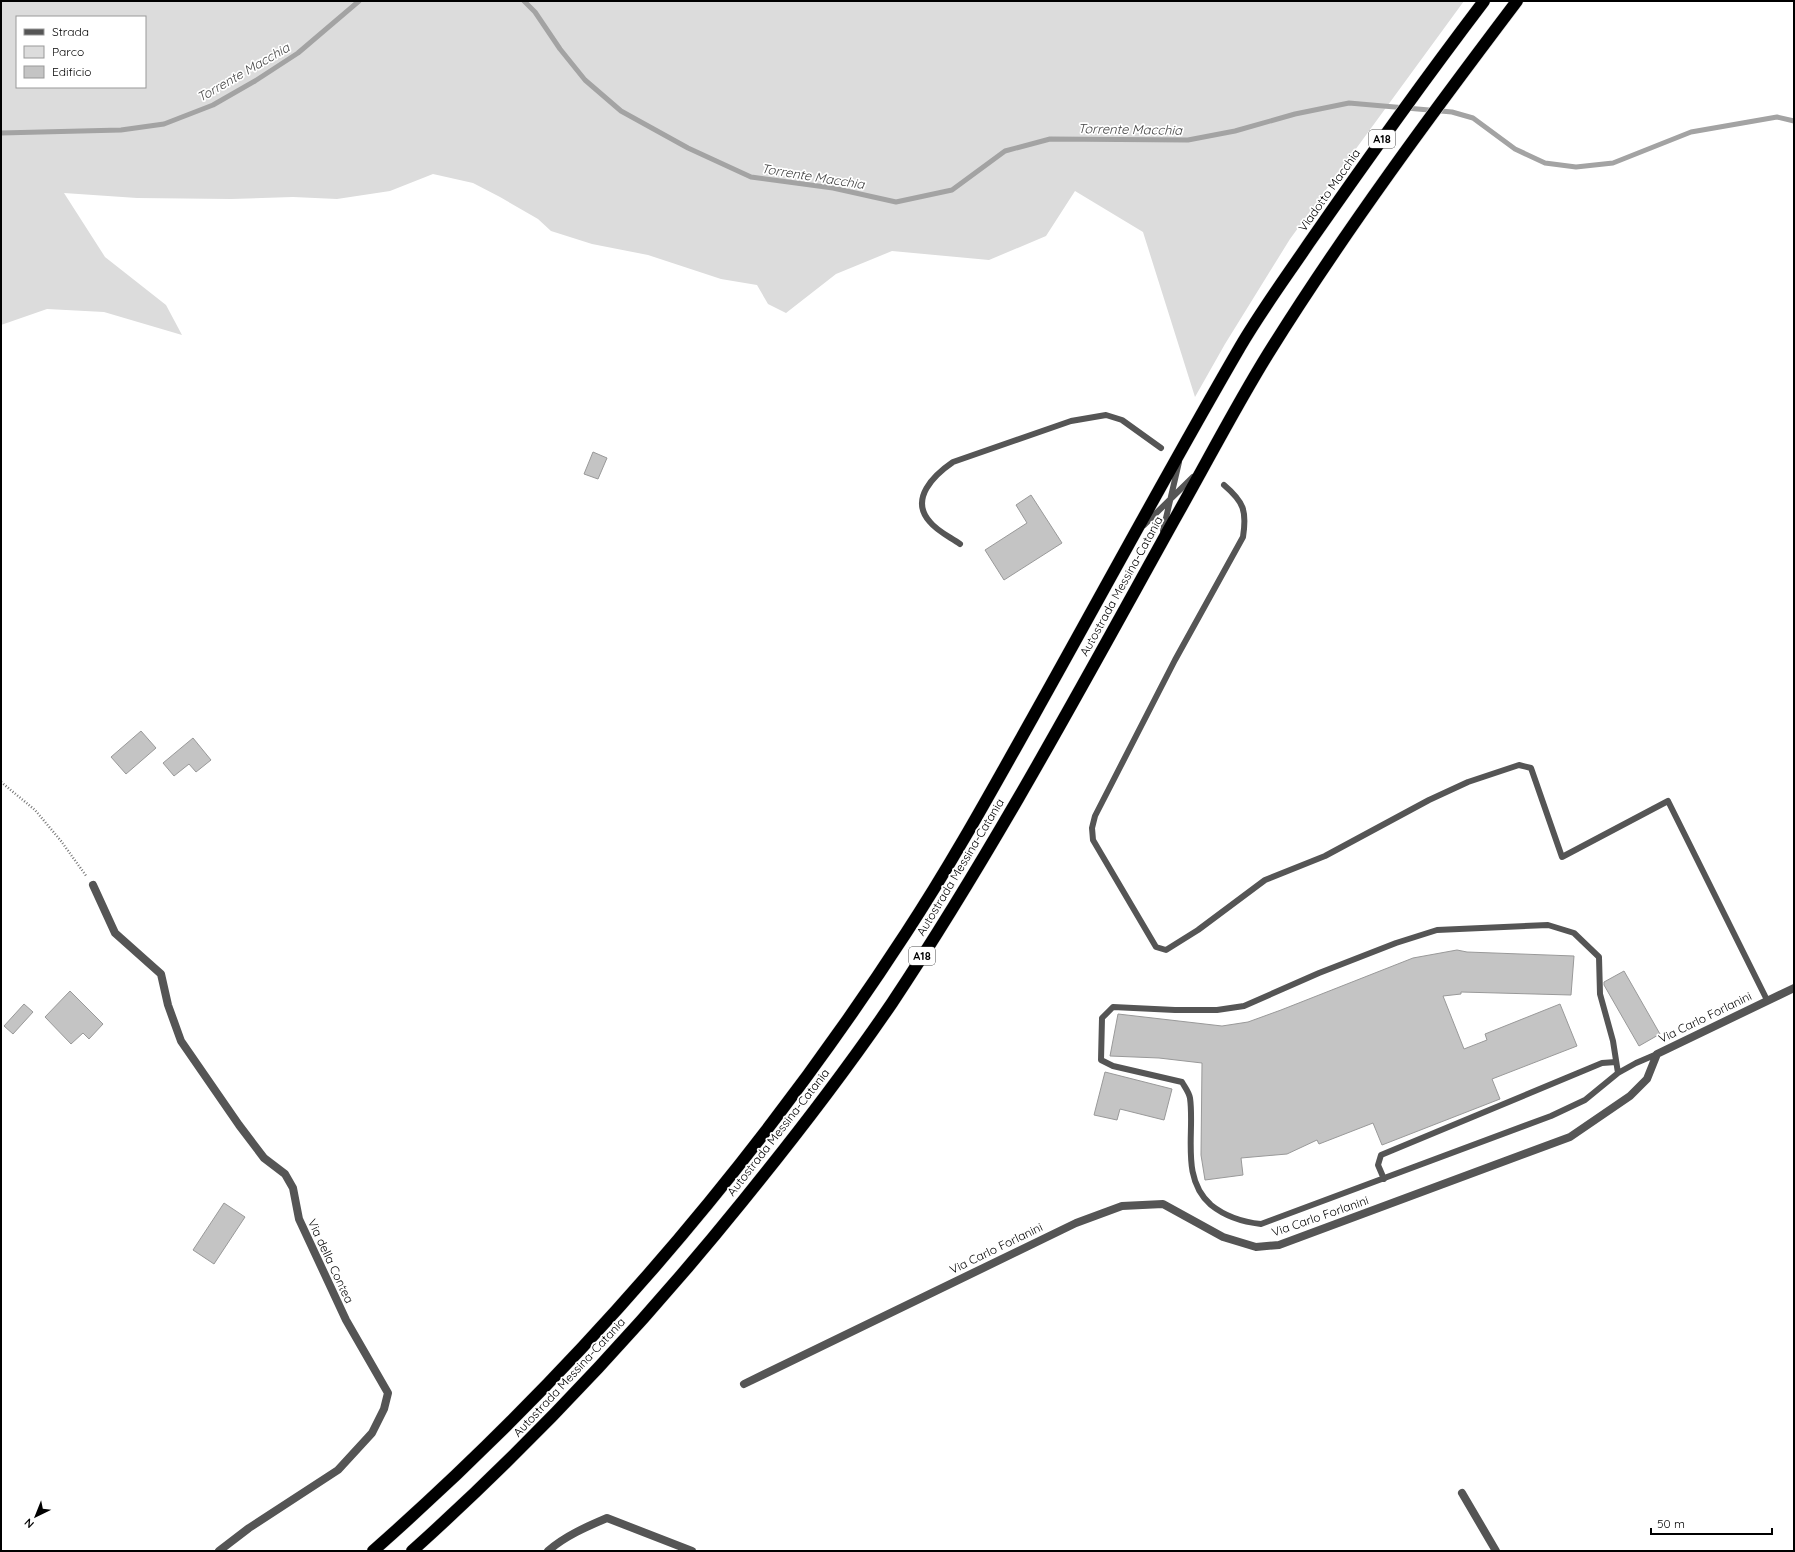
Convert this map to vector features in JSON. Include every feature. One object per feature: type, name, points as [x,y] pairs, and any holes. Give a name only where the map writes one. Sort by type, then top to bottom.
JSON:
[{"type":"highway","name":"Viadotto Macchia","points":[[1284,280],[1415,92],[1484,1]]},
{"type":"highway","name":"Autostrada Messina-Catania","points":[[412,1551],[531,1438],[602,1364],[705,1248],[782,1153],[827,1094],[891,1003],[964,890],[1006,819],[1266,358],[1318,276],[1436,108],[1517,1]]},
{"type":"highway","name":"Autostrada Messina-Catania","points":[[373,1551],[427,1503],[579,1352],[686,1232],[793,1095],[870,989],[943,875],[984,805],[1242,343],[1284,280]]},
{"type":"street","name":"Via della Contea","points":[[93,885],[115,933],[161,974],[168,1005],[181,1041],[243,1131],[264,1158],[285,1174],[293,1188],[299,1219],[346,1320],[388,1394],[384,1409],[372,1433],[338,1470],[249,1528],[220,1551]]},
{"type":"street","name":"Via Carlo Forlanini","points":[[744,1384],[1076,1223],[1122,1206],[1163,1204],[1223,1237],[1256,1247],[1278,1245],[1570,1137],[1630,1096],[1647,1079],[1657,1054],[1794,988]]},
{"type":"street","points":[[1462,1493],[1496,1551]]},
{"type":"street","points":[[548,1551],[557,1543],[583,1528],[607,1518],[692,1551]]},
{"type":"lane","points":[[960,544],[930,522],[922,511],[922,498],[927,486],[938,473],[953,462],[1071,421],[1106,415],[1122,420],[1161,448]]},
{"type":"lane","points":[[1160,546],[1181,453]]},
{"type":"lane","points":[[1136,533],[1204,467]]},
{"type":"lane","points":[[1224,485],[1237,495],[1244,509],[1245,522],[1243,537],[1171,667],[1095,816],[1092,828],[1093,840],[1156,946],[1166,950],[1198,930],[1265,880],[1325,856],[1429,800],[1468,782],[1519,765],[1531,768],[1562,857],[1668,801],[1767,1000]]},
{"type":"lane","points":[[1618,1073],[1613,1042],[1600,994],[1599,957],[1574,933],[1548,925],[1437,930],[1375,951],[1244,1006],[1216,1010],[1113,1007],[1102,1018],[1101,1060],[1113,1066],[1182,1082],[1190,1096],[1192,1164],[1198,1191],[1220,1212],[1239,1220],[1261,1224],[1551,1116],[1585,1100],[1618,1073],[1657,1054]]},
{"type":"lane","points":[[1384,1179],[1378,1165],[1381,1155],[1602,1063],[1616,1062]]},
{"type":"path","points":[[1,782],[34,810],[61,841],[93,885]]},
{"type":"green space","points":[[1,1],[1464,1],[1290,239],[1225,344],[1195,397],[1143,232],[1075,191],[1046,236],[989,260],[892,251],[836,274],[786,313],[768,304],[757,285],[721,279],[648,255],[592,244],[551,231],[538,219],[473,183],[433,174],[390,191],[337,199],[293,197],[231,199],[137,198],[64,193],[105,257],[166,305],[182,335],[104,312],[47,309],[1,325]]},
{"type":"building","points":[[593,452],[607,458],[598,479],[584,474]]},
{"type":"building","points":[[1031,495],[1062,543],[1004,580],[985,550],[1027,523],[1016,505]]},
{"type":"building","points":[[141,731],[156,748],[126,774],[111,757]]},
{"type":"building","points":[[193,738],[211,760],[196,772],[189,764],[174,776],[163,763]]},
{"type":"building","points":[[1457,950],[1467,952],[1574,956],[1571,995],[1461,992],[1461,994],[1443,996],[1464,1049],[1487,1040],[1485,1034],[1560,1004],[1577,1046],[1492,1079],[1500,1099],[1382,1145],[1373,1123],[1319,1144],[1317,1140],[1287,1154],[1241,1158],[1243,1175],[1205,1180],[1201,1155],[1202,1063],[1159,1058],[1110,1056],[1118,1014],[1222,1026],[1248,1022],[1413,958]]},
{"type":"building","points":[[1624,971],[1660,1034],[1639,1046],[1604,985],[1604,982]]},
{"type":"building","points":[[70,991],[103,1024],[89,1039],[83,1033],[71,1044],[45,1017]]},
{"type":"building","points":[[24,1004],[33,1012],[13,1034],[4,1026]]},
{"type":"building","points":[[1105,1072],[1172,1089],[1164,1120],[1120,1109],[1117,1120],[1094,1115]]},
{"type":"building","points":[[224,1203],[245,1217],[214,1264],[193,1250]]},
{"type":"waterway","name":"Torrente Macchia","points":[[1,133],[121,130],[164,124],[213,105],[255,81],[298,53],[359,1]]},
{"type":"waterway","name":"Torrente Macchia","points":[[524,1],[535,12],[560,49],[585,80],[621,111],[688,148],[751,177],[833,188],[896,202],[952,190],[1005,151],[1050,139],[1188,140],[1235,131],[1295,114],[1349,103],[1452,112],[1473,118],[1515,149],[1545,163],[1576,167],[1613,163],[1691,132],[1777,117],[1794,121]]}]
